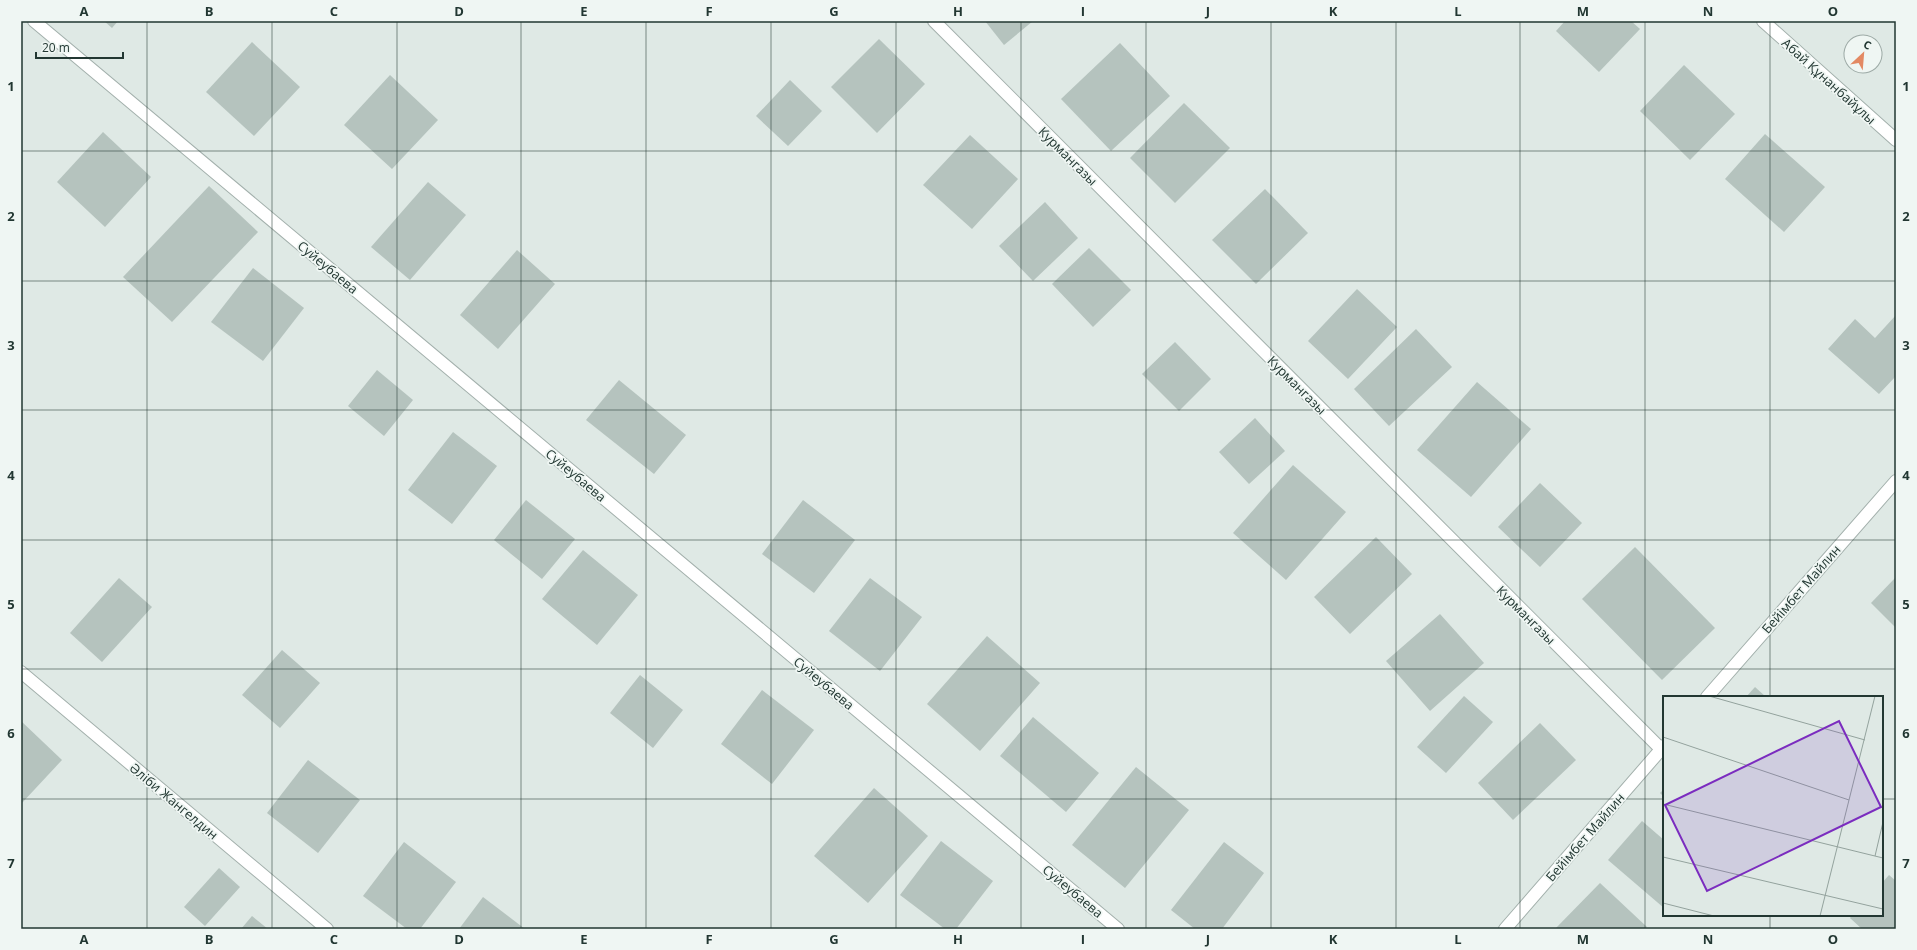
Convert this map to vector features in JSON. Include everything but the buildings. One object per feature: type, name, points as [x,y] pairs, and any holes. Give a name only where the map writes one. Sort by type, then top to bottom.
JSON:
[{"type":"street","name":"Суйеубаева","points":[[34,21],[1118,929]]},
{"type":"street","name":"Курмангазы","points":[[934,21],[1662,748]]},
{"type":"street","name":"Абай Құнанбайұлы","points":[[1763,21],[1896,140]]},
{"type":"street","name":"Бейімбет Майлин","points":[[1708,696],[1896,481]]},
{"type":"street","name":"Әліби Жангелдин","points":[[21,672],[327,929]]},
{"type":"street","name":"Бейімбет Майлин","points":[[1505,929],[1662,748]]}]
